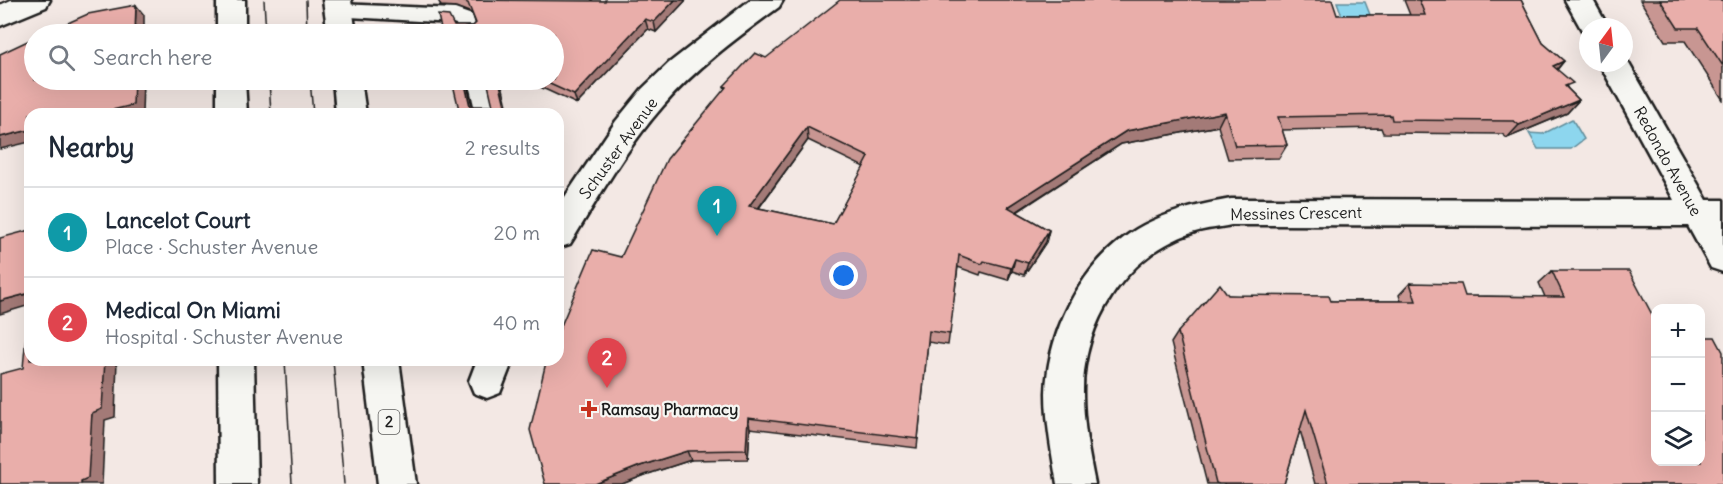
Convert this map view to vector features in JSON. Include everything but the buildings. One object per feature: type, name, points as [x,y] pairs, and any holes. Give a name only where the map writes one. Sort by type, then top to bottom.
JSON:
[{"type":"main road","points":[[0,16],[36,0]]},
{"type":"main road","points":[[231,0],[231,24]]},
{"type":"main road","name":"Schuster Avenue","points":[[564,225],[627,129],[652,98],[709,44],[770,0]]},
{"type":"main road","points":[[1579,0],[1589,18]]},
{"type":"main road","name":"Redondo Avenue","points":[[1620,72],[1710,213],[1723,258]]},
{"type":"main road","points":[[231,90],[232,108]]},
{"type":"main road","points":[[348,90],[350,108]]},
{"type":"main road","name":"Messines Crescent","points":[[1076,484],[1067,432],[1065,379],[1074,336],[1091,295],[1113,266],[1143,241],[1186,221],[1231,212],[1710,213]]},
{"type":"main road","points":[[236,366],[238,484]]},
{"type":"main road","name":"2","points":[[382,366],[397,484]]},
{"type":"lane","points":[[339,15],[454,16],[465,20],[466,24]]},
{"type":"lane","points":[[480,90],[485,108]]},
{"type":"water","points":[[1337,2],[1365,2],[1378,35],[1349,35]]},
{"type":"water","points":[[1572,119],[1584,139],[1571,149],[1538,149],[1529,133],[1543,134]]},
{"type":"tram line","points":[[264,0],[265,24]]},
{"type":"tram line","points":[[306,0],[307,24]]},
{"type":"tram line","points":[[270,90],[271,108]]},
{"type":"tram line","points":[[311,90],[312,108]]},
{"type":"tram line","points":[[285,366],[292,484]]},
{"type":"tram line","points":[[334,366],[344,484]]},
{"type":"place","name":"Lancelot Court","points":[[717,236]]},
{"type":"place","name":"Medical On Miami","points":[[607,388]]},
{"type":"place","name":"Ramsay Pharmacy","points":[[589,409]]}]
